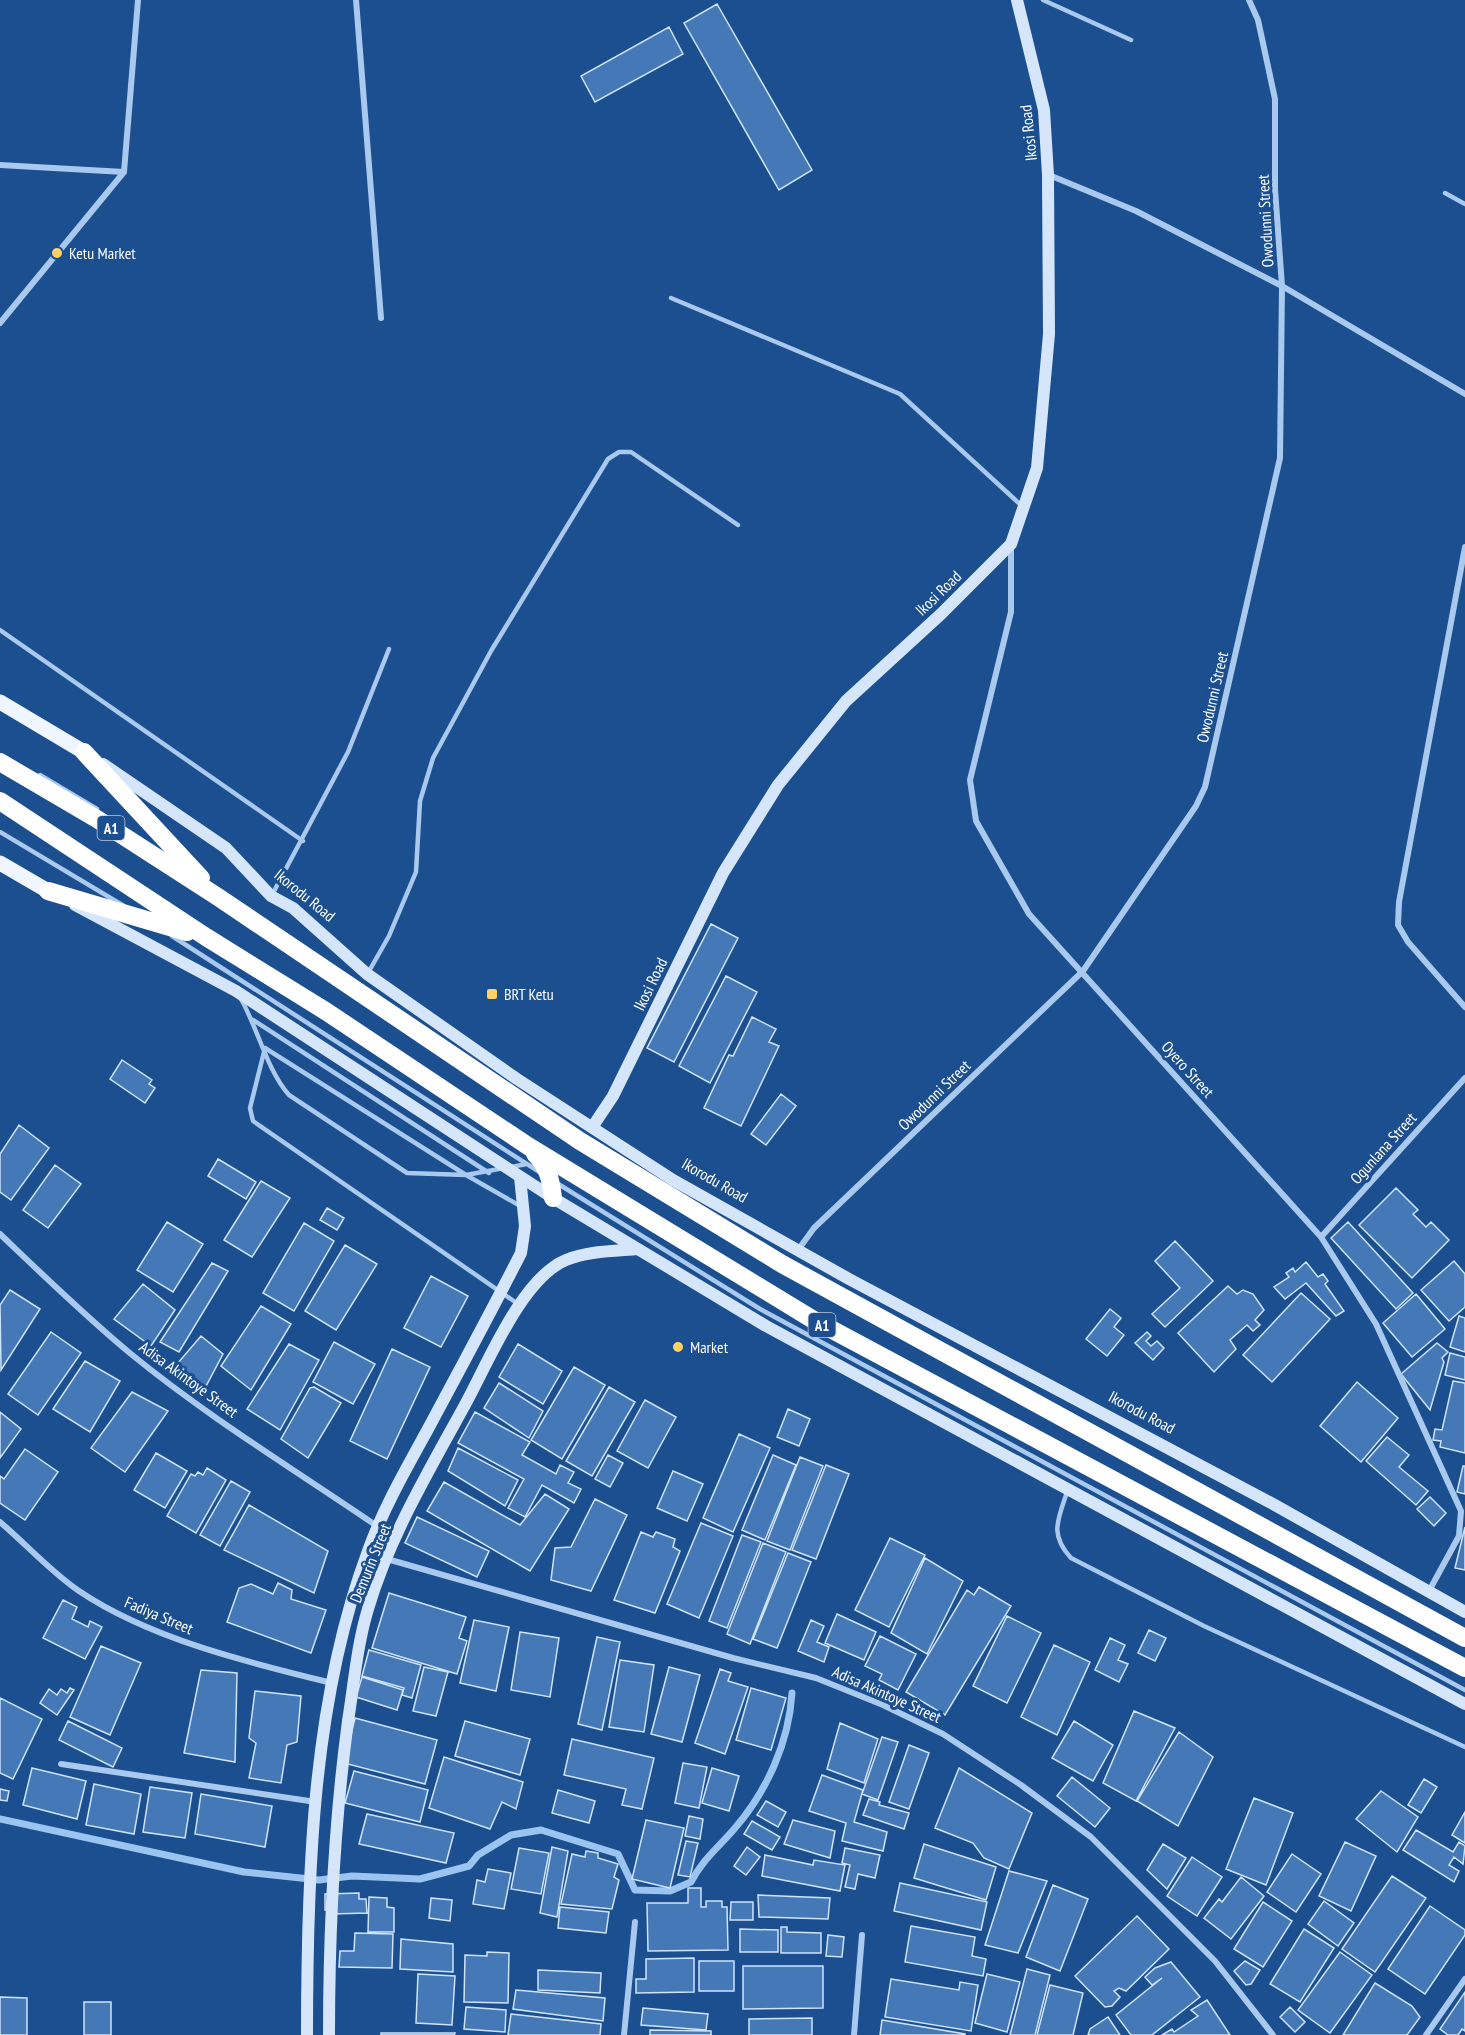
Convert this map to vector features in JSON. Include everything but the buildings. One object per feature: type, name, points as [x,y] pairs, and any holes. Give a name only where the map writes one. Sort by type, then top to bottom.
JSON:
[{"type":"highway","points":[[84,752],[218,897]]},
{"type":"highway","name":"A1","points":[[0,762],[97,819],[218,897],[580,1141],[782,1264],[1465,1638]]},
{"type":"highway","name":"A1","points":[[0,801],[206,937],[327,1012],[527,1155],[812,1319],[1465,1668]]},
{"type":"highway","points":[[48,891],[206,937]]},
{"type":"highway","points":[[527,1155],[544,1164],[551,1179],[553,1198]]},
{"type":"main road","name":"Ikorodu Road","points":[[0,702],[84,752]]},
{"type":"main road","points":[[0,863],[48,891]]},
{"type":"street","points":[[0,323],[124,172],[138,0]]},
{"type":"street","points":[[356,0],[381,318]]},
{"type":"street","name":"Ikosi Road","points":[[593,1126],[613,1096],[723,873],[778,785],[846,701],[941,614],[1011,544],[1037,468],[1049,334],[1048,175],[1044,110],[1017,0]]},
{"type":"street","name":"Owodunni Street","points":[[798,1250],[814,1228],[1083,971],[1196,806],[1205,786],[1280,458],[1282,286],[1275,189],[1275,99],[1258,20],[1249,0]]},
{"type":"street","points":[[0,165],[124,172]]},
{"type":"street","points":[[1048,175],[1136,211],[1282,286],[1465,394]]},
{"type":"street","name":"Oyero Street","points":[[1011,544],[1011,612],[1000,662],[982,722],[970,780],[976,821],[1029,914],[1083,971],[1321,1237],[1376,1324],[1461,1510],[1459,1536],[1429,1591]]},
{"type":"street","points":[[1465,547],[1399,902],[1398,925],[1408,942],[1465,1007]]},
{"type":"street","name":"Ikorodu Road","points":[[84,752],[226,848],[271,896],[293,908],[368,974],[517,1078],[674,1180],[798,1250],[1273,1504],[1465,1612]]},
{"type":"street","points":[[48,891],[236,992],[553,1198],[766,1326],[1465,1704]]},
{"type":"street","name":"Ogunlana Street","points":[[1321,1237],[1465,1078]]},
{"type":"street","name":"Demurin Street","points":[[307,2035],[311,1868],[317,1802],[332,1683],[350,1605],[377,1526],[521,1253],[525,1208],[520,1177]]},
{"type":"street","name":"Adisa Akintoye Street","points":[[0,1234],[69,1301],[132,1355],[192,1400],[377,1526]]},
{"type":"street","name":"Demurin Street","points":[[329,2035],[332,1869],[342,1771],[355,1676],[368,1609],[387,1559],[425,1479],[519,1304],[543,1273],[566,1260],[599,1253],[638,1249]]},
{"type":"street","name":"Fadiya Street","points":[[0,1522],[79,1591],[121,1615],[202,1648],[332,1683]]},
{"type":"street","name":"Adisa Akintoye Street","points":[[387,1559],[733,1658],[816,1678],[883,1705],[943,1734],[1021,1785],[1091,1837],[1215,1961],[1259,2013],[1274,2035]]},
{"type":"street","points":[[61,1764],[317,1802]]},
{"type":"street","points":[[624,2035],[634,1922]]},
{"type":"street","points":[[854,2035],[862,1935]]},
{"type":"street","points":[[1426,2035],[1465,1979]]},
{"type":"lane","points":[[1043,0],[1131,40]]},
{"type":"lane","points":[[1445,193],[1465,204]]},
{"type":"lane","points":[[671,298],[900,394],[1024,508]]},
{"type":"lane","points":[[368,974],[389,936],[416,872],[420,801],[433,758],[491,651],[608,459],[620,452],[631,452],[738,525]]},
{"type":"lane","points":[[0,630],[303,842]]},
{"type":"lane","points":[[271,896],[303,842],[365,715],[389,649]]},
{"type":"lane","points":[[30,769],[99,811]]},
{"type":"lane","points":[[118,824],[218,897]]},
{"type":"lane","points":[[0,832],[148,920],[527,1155],[508,1168],[489,1173],[466,1175],[407,1173],[289,1095],[278,1083],[253,1020],[236,992]]},
{"type":"lane","points":[[253,1020],[489,1173]]},
{"type":"lane","points":[[265,1048],[466,1175],[525,1208]]},
{"type":"lane","points":[[265,1048],[250,1108],[253,1121],[519,1304]]},
{"type":"lane","points":[[551,1179],[760,1309],[1465,1690]]},
{"type":"lane","points":[[1068,1489],[1056,1527],[1059,1545],[1071,1558],[1204,1626],[1465,1747]]},
{"type":"waterway","points":[[0,1819],[244,1872],[319,1880],[352,1876],[420,1879],[469,1866],[478,1855],[511,1835],[541,1830],[618,1854],[635,1890],[670,1891],[691,1882],[706,1860],[747,1814],[757,1798],[781,1747],[792,1693]]},
{"type":"place","name":"Ketu Market","points":[[57,253]]},
{"type":"place","name":"BRT Ketu","points":[[492,994]]},
{"type":"place","name":"Market","points":[[678,1347]]}]
